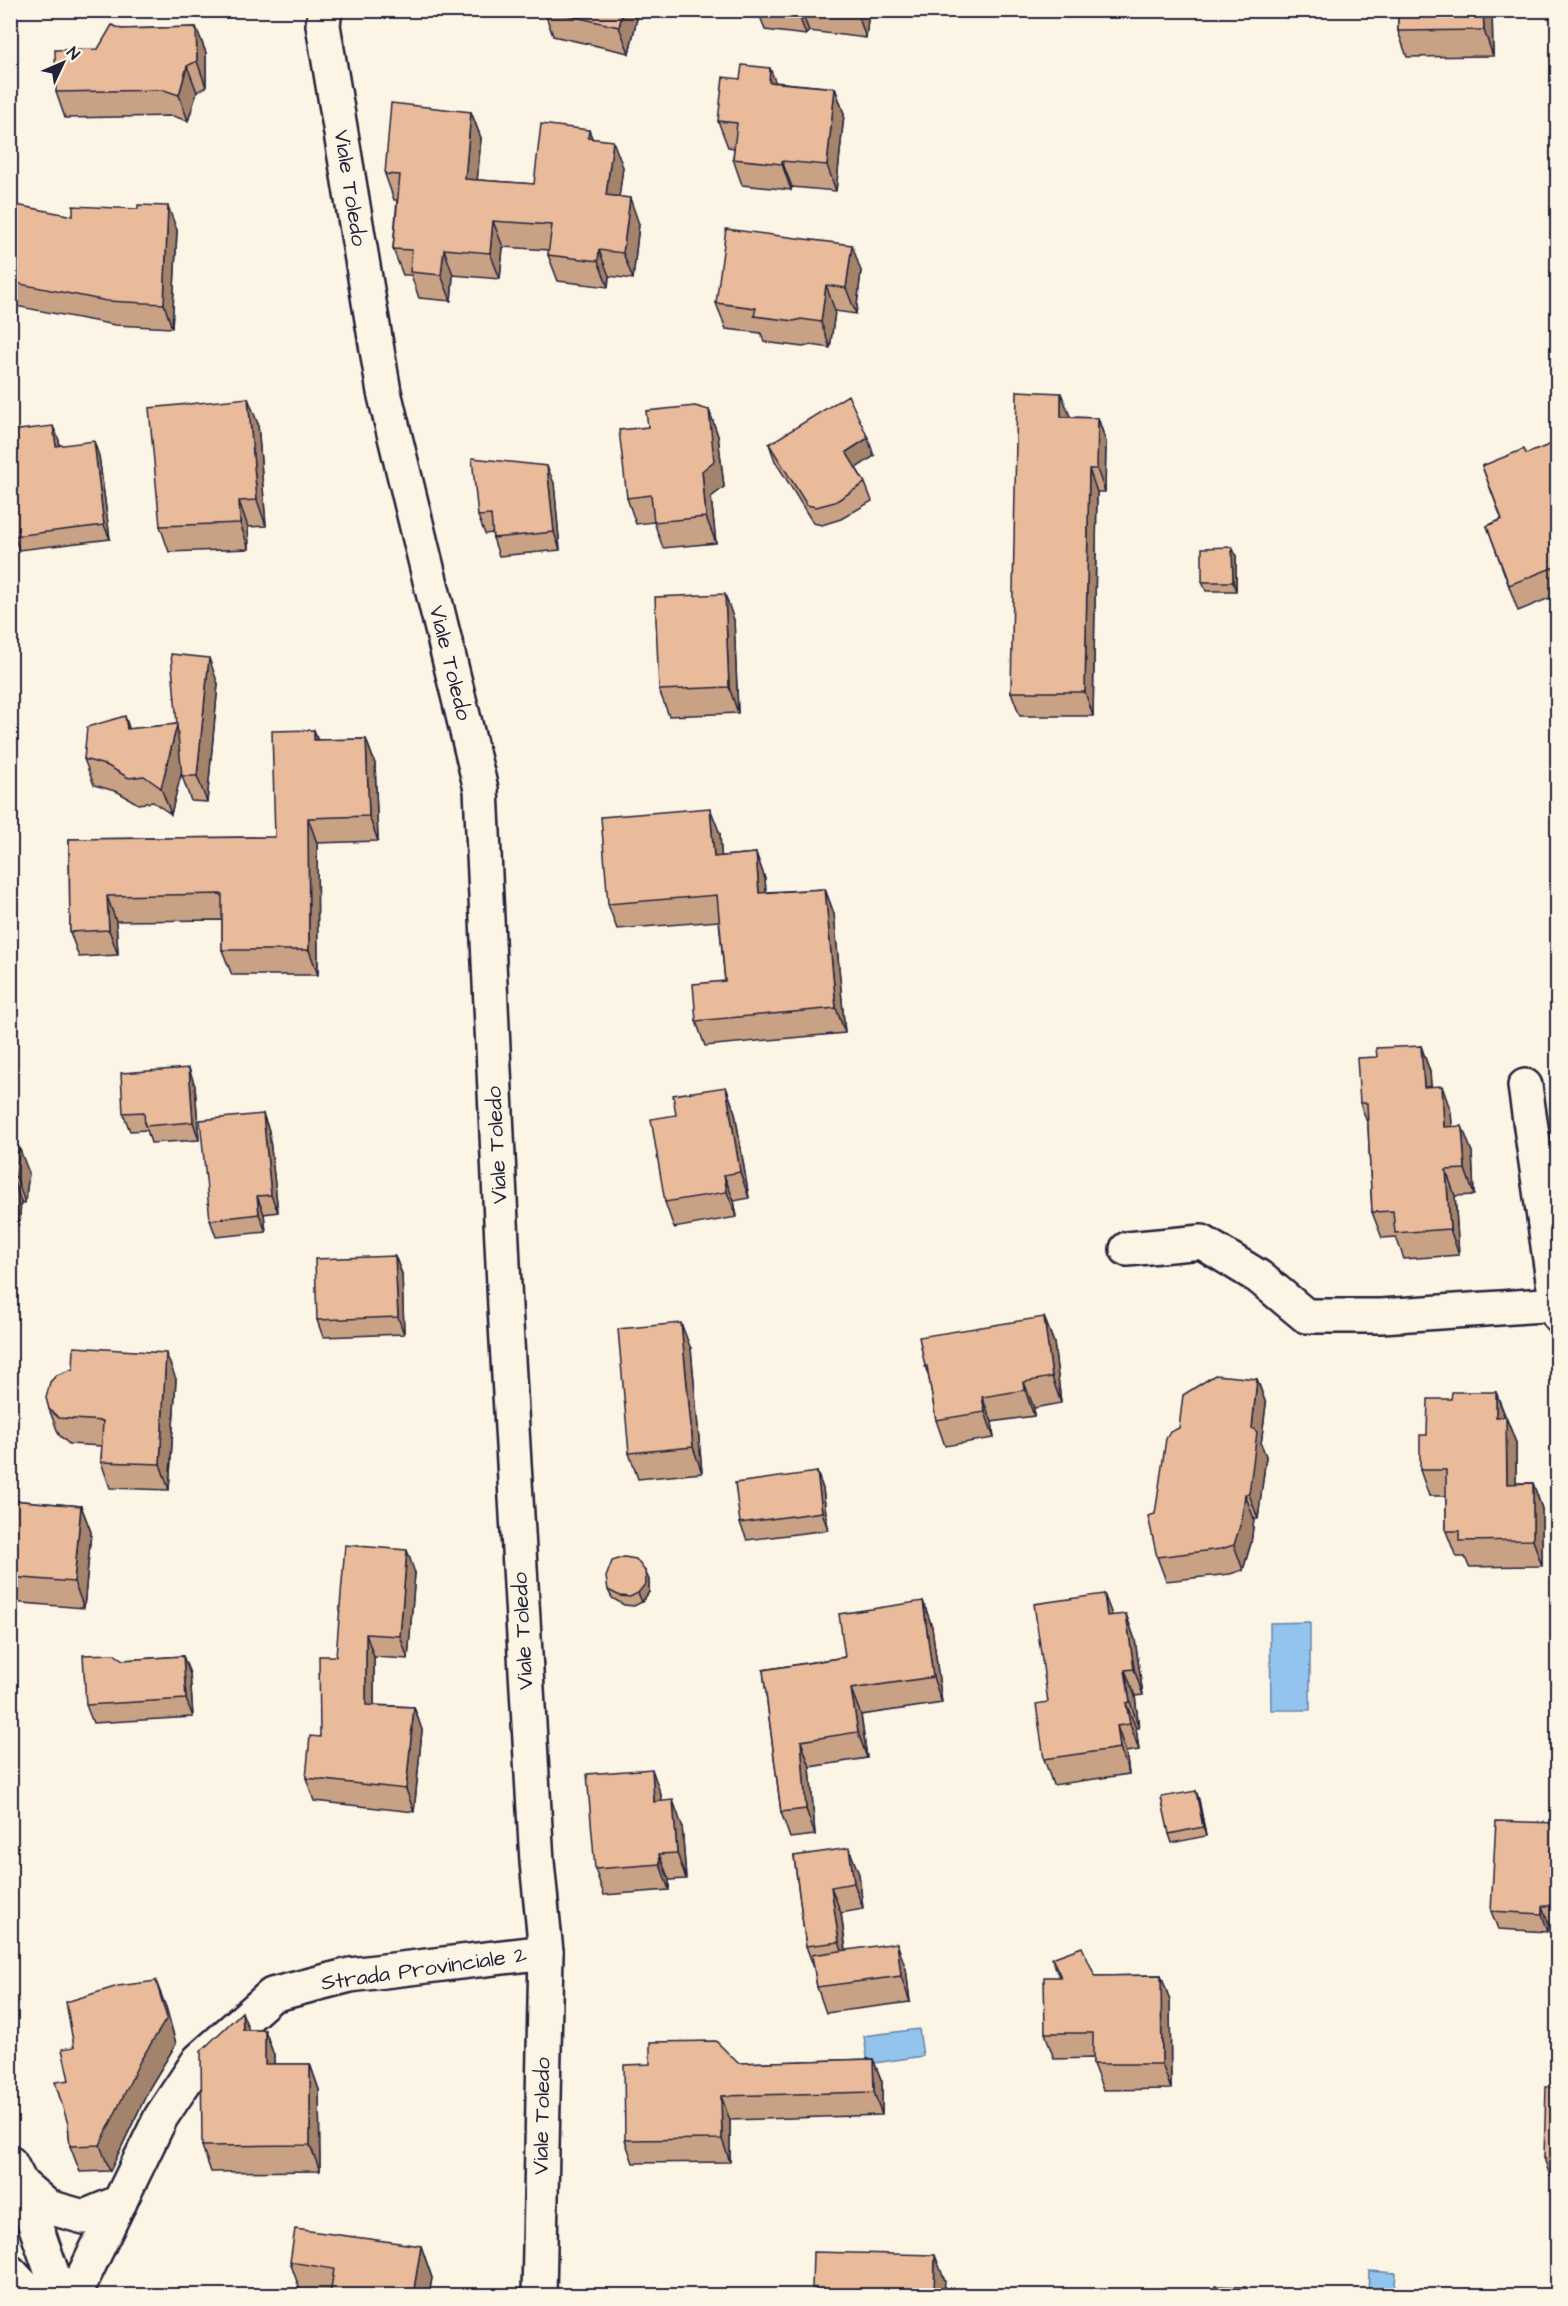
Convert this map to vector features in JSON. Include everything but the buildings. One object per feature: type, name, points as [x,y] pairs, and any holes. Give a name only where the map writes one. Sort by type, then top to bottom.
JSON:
[{"type":"street","name":"Viale Toledo","points":[[325,10],[323,25],[384,392],[481,789],[505,1307],[537,1862],[546,1952],[539,2295]]},
{"type":"street","points":[[1127,1249],[1202,1242],[1258,1277],[1306,1316],[1381,1316],[1557,1308],[1525,1086]]},
{"type":"street","name":"Strada Provinciale 2","points":[[74,2295],[161,2117],[199,2060],[272,1995],[350,1975],[546,1952]]},
{"type":"street","points":[[16,2173],[48,2207],[84,2217],[120,2202]]},
{"type":"street","points":[[16,2173],[60,2295]]},
{"type":"street","points":[[10,2272],[29,2292],[36,2295]]},
{"type":"water","points":[[1310,1622],[1310,1710],[1271,1710],[1270,1623]]},
{"type":"water","points":[[919,2029],[923,2056],[868,2064],[864,2036]]},
{"type":"water","points":[[1369,2271],[1396,2273],[1394,2295],[1368,2295]]}]
